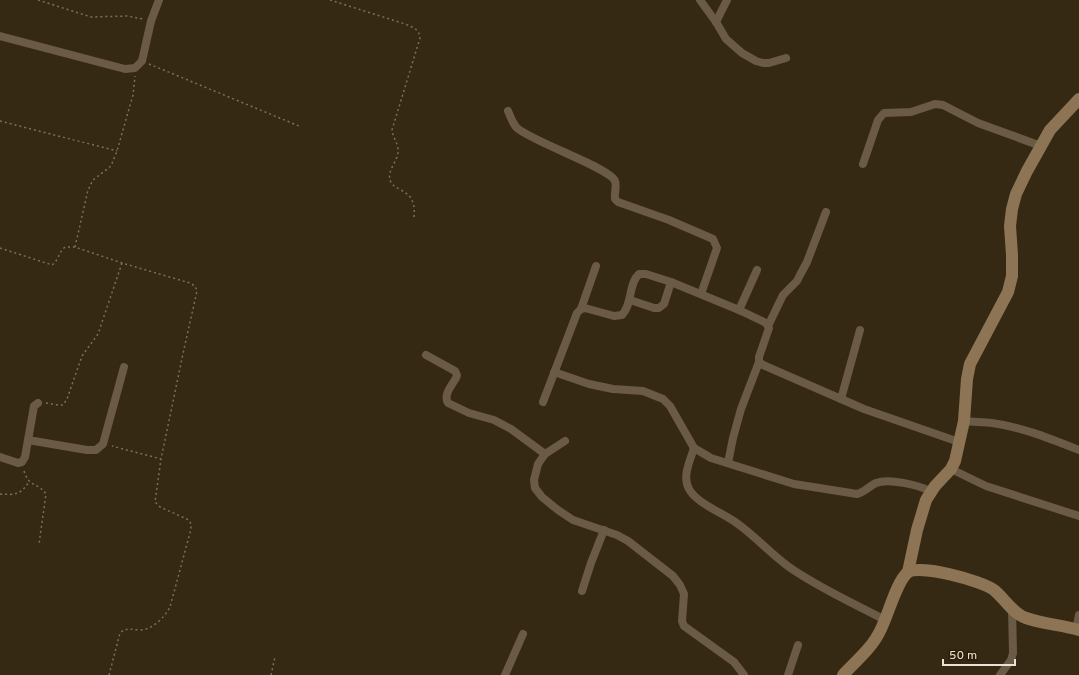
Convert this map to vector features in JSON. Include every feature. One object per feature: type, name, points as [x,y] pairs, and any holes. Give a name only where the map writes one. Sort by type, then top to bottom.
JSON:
[{"type":"street","points":[[0,36],[126,69],[135,68],[142,61],[151,21],[159,0]]},
{"type":"street","points":[[700,0],[726,39],[742,53],[756,61],[763,63],[769,63],[786,58]]},
{"type":"street","points":[[716,22],[727,0]]},
{"type":"street","points":[[843,675],[872,644],[880,631],[901,580],[908,572],[922,512],[930,491],[951,469],[955,461],[964,422],[967,379],[970,364],[1008,292],[1012,276],[1010,226],[1016,194],[1050,130],[1079,99]]},
{"type":"street","points":[[863,164],[878,120],[884,113],[911,112],[935,104],[943,105],[978,123],[1041,146]]},
{"type":"street","points":[[508,111],[516,127],[527,135],[601,170],[613,178],[616,185],[615,200],[618,202],[669,220],[713,239],[717,248],[702,294]]},
{"type":"street","points":[[728,463],[741,410],[759,362],[760,352],[769,328],[768,326],[783,295],[800,276],[807,262],[826,212]]},
{"type":"street","points":[[543,402],[577,313],[581,309],[596,266]]},
{"type":"street","points":[[739,310],[757,270]]},
{"type":"street","points":[[581,309],[585,308],[614,316],[622,315],[627,310],[635,278],[639,274],[646,274],[702,294],[762,321],[768,326]]},
{"type":"street","points":[[630,300],[654,308],[659,308],[664,304],[671,282]]},
{"type":"street","points":[[841,399],[860,330]]},
{"type":"street","points":[[426,355],[455,372],[457,375],[446,396],[446,401],[448,403],[469,413],[494,420],[511,429],[545,454]]},
{"type":"street","points":[[759,362],[776,372],[864,409],[959,442]]},
{"type":"street","points":[[28,440],[86,450],[96,450],[103,444],[124,367]]},
{"type":"street","points":[[554,372],[589,384],[644,391],[663,399],[670,406],[694,448],[711,458],[794,484],[857,494],[863,493],[874,484],[885,482],[913,484],[930,491]]},
{"type":"street","points":[[0,457],[18,463],[22,462],[25,457],[34,406],[38,403]]},
{"type":"street","points":[[964,422],[992,423],[1007,426],[1036,434],[1079,450]]},
{"type":"street","points":[[566,441],[545,454],[538,464],[534,480],[535,488],[542,497],[573,520],[604,530],[628,541],[673,576],[680,585],[684,594],[682,620],[684,626],[734,662],[744,675]]},
{"type":"street","points":[[694,448],[687,470],[686,481],[689,490],[696,498],[737,523],[772,554],[810,581],[885,620]]},
{"type":"street","points":[[951,469],[986,486],[1079,516]]},
{"type":"street","points":[[582,591],[604,530]]},
{"type":"street","points":[[908,572],[917,569],[927,570],[966,578],[980,583],[992,589],[1002,597],[1012,609],[1025,618],[1078,630],[1079,615]]},
{"type":"street","points":[[1000,675],[1011,660],[1013,653],[1012,609]]},
{"type":"street","points":[[505,675],[523,634]]},
{"type":"street","points":[[788,675],[798,645]]},
{"type":"path","points":[[38,0],[91,16],[127,16],[151,21]]},
{"type":"path","points":[[330,0],[406,24],[419,32],[420,38],[392,130],[398,151],[397,158],[390,175],[390,181],[412,198],[414,204],[414,218]]},
{"type":"path","points":[[142,61],[299,126]]},
{"type":"path","points":[[75,247],[88,190],[93,180],[111,166],[117,151],[133,95],[135,68]]},
{"type":"path","points":[[0,121],[117,151]]},
{"type":"path","points":[[0,248],[52,265],[56,262],[62,249],[65,247],[75,247],[122,263],[190,283],[195,286],[197,291],[161,459],[155,502],[160,507],[189,520],[191,529],[170,607],[166,614],[146,629],[127,629],[120,633],[109,675]]},
{"type":"path","points":[[38,403],[58,406],[63,405],[67,399],[82,356],[98,334],[122,263]]},
{"type":"path","points":[[103,444],[161,459]]},
{"type":"path","points":[[22,462],[26,479],[46,494],[39,544]]},
{"type":"path","points":[[0,494],[17,494],[22,492],[29,482]]},
{"type":"path","points":[[271,675],[275,657]]}]
